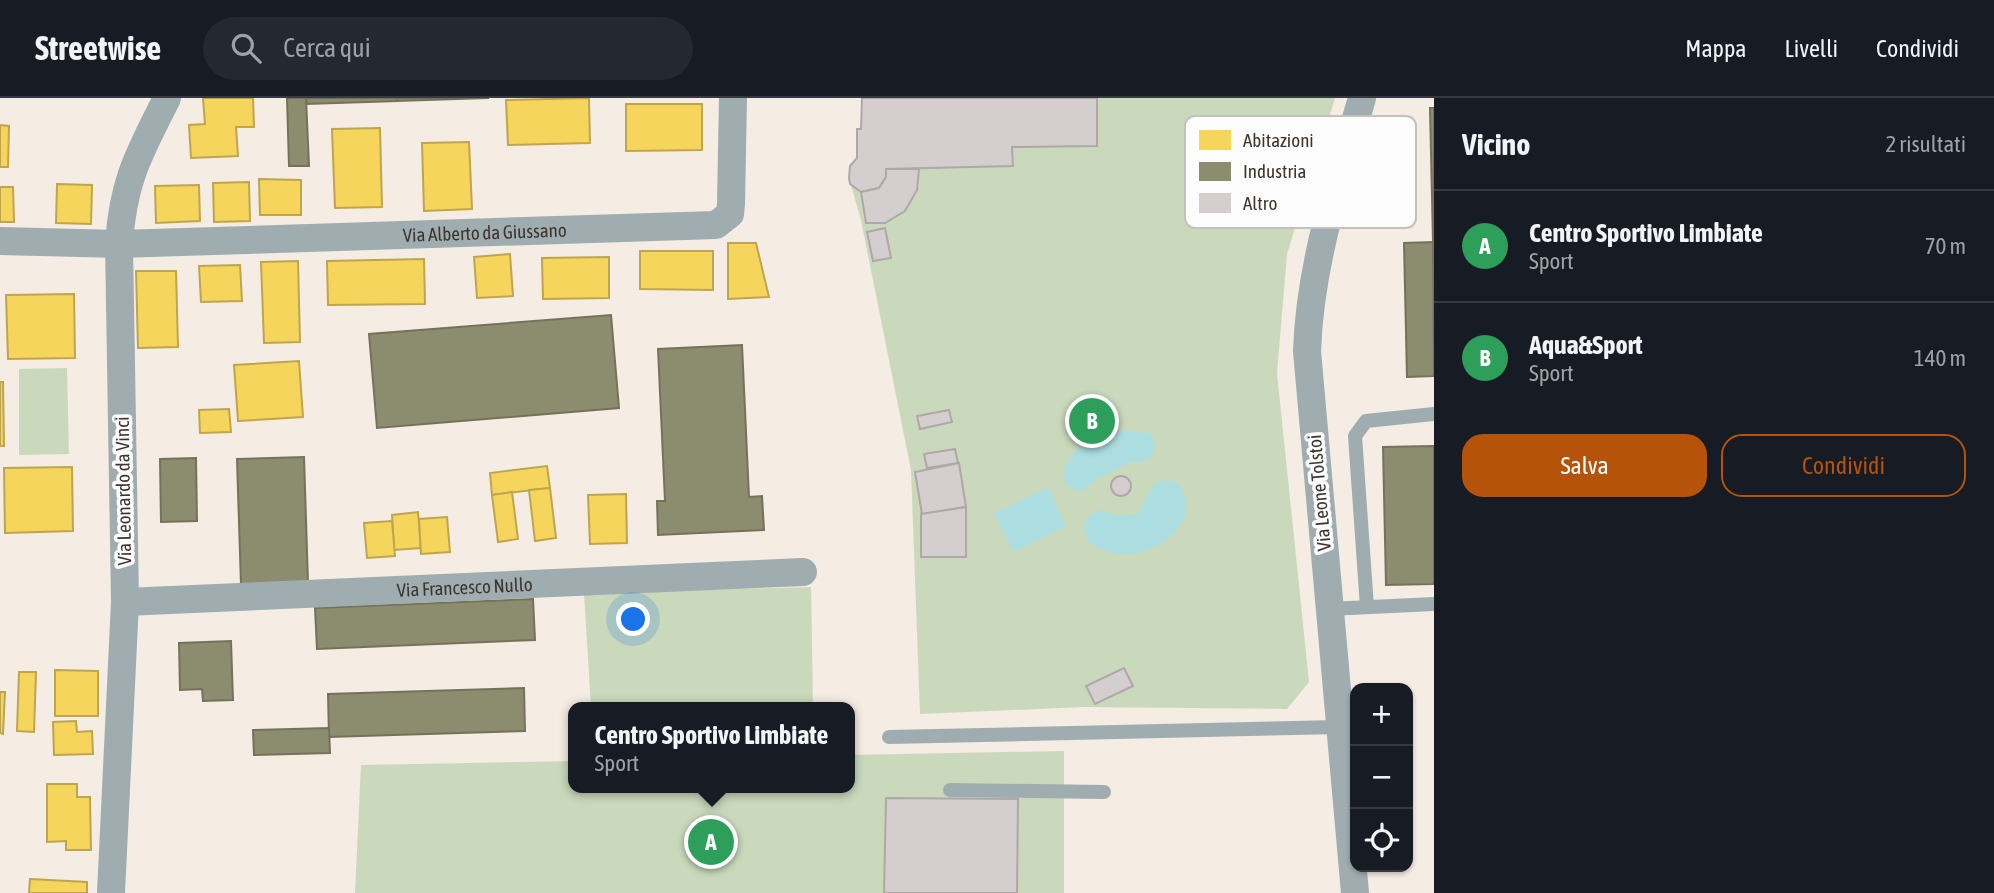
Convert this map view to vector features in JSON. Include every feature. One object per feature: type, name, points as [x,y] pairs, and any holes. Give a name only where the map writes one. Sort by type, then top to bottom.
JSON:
[{"type":"street","name":"Via Leonardo da Vinci","points":[[111,893],[125,602],[119,244],[121,209],[133,167],[167,98]]},
{"type":"street","name":"Via Alberto da Giussano","points":[[119,244],[716,225],[730,214],[732,204],[733,98]]},
{"type":"street","name":"Via Leone Tolstoi","points":[[1357,116],[1362,98]]},
{"type":"street","name":"Via Leone Tolstoi","points":[[1325,228],[1308,306],[1310,395],[1355,893]]},
{"type":"street","points":[[0,240],[119,244]]},
{"type":"street","name":"Via Francesco Nullo","points":[[125,602],[803,572]]},
{"type":"lane","points":[[1367,607],[1355,436],[1366,421],[1434,414]]},
{"type":"lane","points":[[1329,609],[1434,604]]},
{"type":"lane","points":[[889,737],[1340,727]]},
{"type":"lane","points":[[950,790],[1104,792]]},
{"type":"green space","points":[[862,98],[1335,98],[1329,116],[1185,116],[1185,228],[1295,228],[1287,254],[1277,373],[1309,682],[1287,709],[1083,707],[920,714],[911,470],[861,220],[849,178],[850,166],[857,158],[857,129],[861,128]]},
{"type":"green space","points":[[67,368],[69,454],[19,455],[19,369]]},
{"type":"green space","points":[[811,587],[813,702],[591,702],[584,593]]},
{"type":"green space","points":[[1064,751],[1064,893],[355,893],[361,765],[568,761],[568,793],[855,793],[855,755]]},
{"type":"water","points":[[1111,429],[1150,433],[1155,444],[1153,455],[1149,459],[1138,463],[1131,462],[1096,479],[1081,492],[1069,486],[1064,478],[1070,458],[1090,439]]},
{"type":"water","points":[[1160,481],[1174,481],[1185,495],[1186,511],[1179,526],[1167,540],[1150,549],[1130,554],[1108,552],[1087,541],[1084,524],[1090,515],[1099,510],[1119,516],[1137,514],[1149,492]]},
{"type":"water","points":[[1048,487],[1066,526],[1013,552],[994,513]]},
{"type":"building: Abitazioni","points":[[203,98],[253,98],[254,127],[236,127],[238,156],[191,158],[189,125],[205,124]]},
{"type":"building: Abitazioni","points":[[589,98],[590,143],[508,145],[506,100]]},
{"type":"building: Abitazioni","points":[[626,104],[702,104],[702,150],[626,151]]},
{"type":"building: Abitazioni","points":[[0,125],[9,126],[8,167],[0,167]]},
{"type":"building: Abitazioni","points":[[380,128],[382,207],[335,208],[332,129]]},
{"type":"building: Abitazioni","points":[[469,142],[472,209],[424,211],[422,143]]},
{"type":"building: Abitazioni","points":[[259,179],[301,180],[301,215],[260,215]]},
{"type":"building: Abitazioni","points":[[249,182],[250,221],[214,222],[213,183]]},
{"type":"building: Abitazioni","points":[[57,184],[92,185],[91,224],[56,223]]},
{"type":"building: Abitazioni","points":[[199,185],[200,221],[156,223],[155,186]]},
{"type":"building: Abitazioni","points":[[0,187],[13,187],[14,222],[0,222]]},
{"type":"building: Abitazioni","points":[[728,243],[756,243],[769,297],[728,299]]},
{"type":"building: Abitazioni","points":[[640,251],[713,251],[713,290],[640,289]]},
{"type":"building: Abitazioni","points":[[510,254],[513,296],[477,298],[474,257]]},
{"type":"building: Abitazioni","points":[[609,257],[609,298],[543,299],[542,258]]},
{"type":"building: Abitazioni","points":[[424,259],[425,304],[328,305],[327,261]]},
{"type":"building: Abitazioni","points":[[298,261],[300,342],[264,343],[261,262]]},
{"type":"building: Abitazioni","points":[[240,265],[242,301],[201,302],[199,266]]},
{"type":"building: Abitazioni","points":[[136,271],[176,271],[178,347],[138,348]]},
{"type":"building: Abitazioni","points":[[74,294],[75,358],[8,359],[6,295]]},
{"type":"building: Abitazioni","points":[[299,361],[303,417],[238,421],[234,365]]},
{"type":"building: Abitazioni","points":[[0,382],[3,382],[4,446],[0,446]]},
{"type":"building: Abitazioni","points":[[229,409],[231,432],[200,433],[199,410]]},
{"type":"building: Abitazioni","points":[[547,466],[550,488],[492,495],[490,473]]},
{"type":"building: Abitazioni","points":[[72,467],[73,531],[5,533],[4,468]]},
{"type":"building: Abitazioni","points":[[550,488],[556,538],[535,541],[529,490]]},
{"type":"building: Abitazioni","points":[[512,492],[518,539],[498,542],[492,495]]},
{"type":"building: Abitazioni","points":[[626,494],[627,543],[590,544],[588,495]]},
{"type":"building: Abitazioni","points":[[418,512],[421,548],[394,550],[392,515]]},
{"type":"building: Abitazioni","points":[[447,517],[450,552],[421,554],[419,519]]},
{"type":"building: Abitazioni","points":[[392,521],[395,556],[367,558],[364,523]]},
{"type":"building: Abitazioni","points":[[55,670],[98,671],[98,716],[55,716]]},
{"type":"building: Abitazioni","points":[[19,672],[36,672],[34,732],[17,731]]},
{"type":"building: Abitazioni","points":[[0,692],[5,692],[3,734],[0,733]]},
{"type":"building: Abitazioni","points":[[76,721],[77,732],[92,731],[93,754],[54,755],[53,722]]},
{"type":"building: Abitazioni","points":[[47,784],[77,784],[77,797],[90,797],[91,850],[66,850],[66,841],[47,842]]},
{"type":"building: Abitazioni","points":[[30,879],[87,882],[87,893],[29,893]]},
{"type":"building: Industria","points":[[287,98],[306,98],[309,166],[289,166]]},
{"type":"building: Industria","points":[[306,98],[397,98],[397,101],[307,104]]},
{"type":"building: Industria","points":[[397,98],[489,98],[397,101]]},
{"type":"building: Industria","points":[[1430,108],[1434,108],[1434,242],[1433,242]]},
{"type":"building: Industria","points":[[1433,242],[1434,376],[1407,377],[1404,243]]},
{"type":"building: Industria","points":[[611,315],[619,408],[377,428],[369,334]]},
{"type":"building: Industria","points":[[742,345],[749,497],[762,496],[764,530],[658,535],[657,501],[665,501],[658,349]]},
{"type":"building: Industria","points":[[1434,446],[1434,584],[1386,585],[1383,447]]},
{"type":"building: Industria","points":[[304,457],[308,583],[241,585],[237,459]]},
{"type":"building: Industria","points":[[196,458],[197,521],[161,522],[160,459]]},
{"type":"building: Industria","points":[[533,599],[535,640],[317,649],[315,608]]},
{"type":"building: Industria","points":[[231,641],[233,700],[203,701],[202,689],[180,690],[179,643]]},
{"type":"building: Industria","points":[[524,688],[525,731],[329,737],[328,694]]},
{"type":"building: Industria","points":[[329,728],[330,753],[254,755],[253,730]]},
{"type":"building: Altro","points":[[862,98],[1097,98],[1097,146],[1012,147],[1013,166],[886,169],[886,177],[879,188],[861,192],[850,184],[849,178],[850,166],[857,158],[857,129],[861,129]]},
{"type":"building: Altro","points":[[886,169],[919,169],[917,190],[905,211],[885,223],[866,223],[861,192],[879,188],[886,177]]},
{"type":"building: Altro","points":[[885,228],[891,258],[873,261],[867,232]]},
{"type":"building: Altro","points":[[949,410],[952,422],[920,429],[917,416]]},
{"type":"building: Altro","points":[[955,449],[958,463],[927,468],[924,454]]},
{"type":"building: Altro","points":[[959,463],[966,507],[922,514],[915,472]]},
{"type":"building: Altro","points":[[1121,476],[1128,479],[1131,486],[1128,493],[1121,496],[1114,493],[1111,486],[1114,479]]},
{"type":"building: Altro","points":[[966,507],[966,557],[921,557],[921,514]]},
{"type":"building: Altro","points":[[1124,668],[1133,686],[1095,704],[1086,686]]},
{"type":"building: Altro","points":[[886,798],[1018,799],[1017,893],[884,893]]},
{"type":"place","name":"Aqua&Sport","points":[[1092,421]]},
{"type":"place","name":"Centro Sportivo Limbiate","points":[[711,842]]}]
